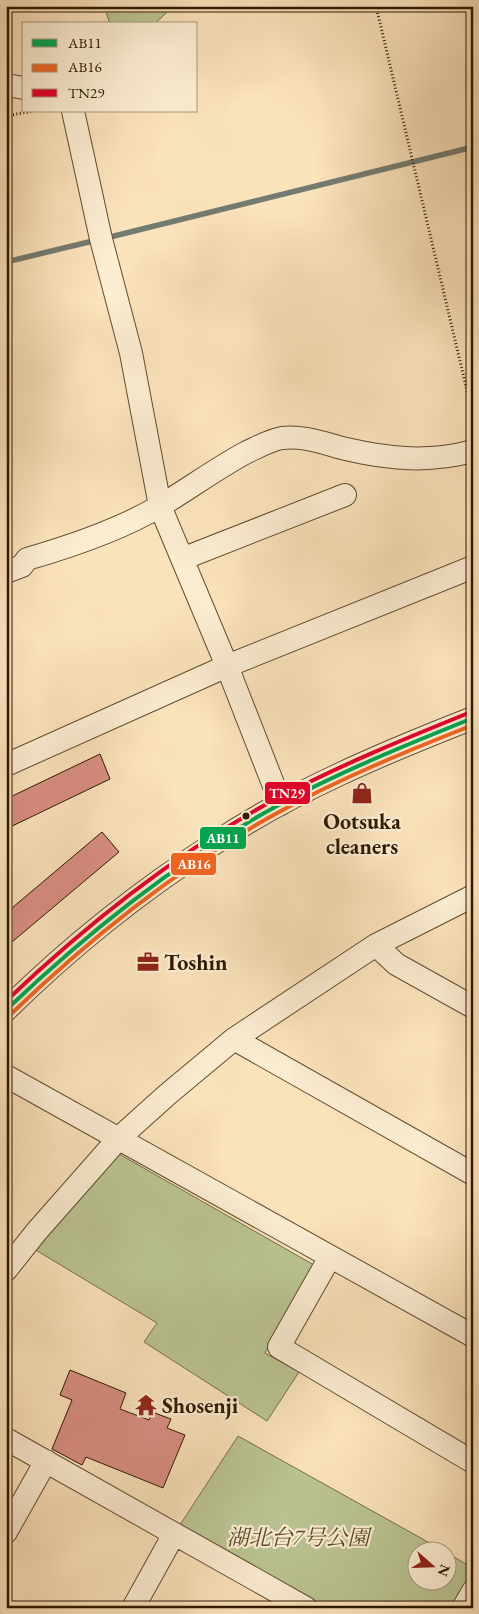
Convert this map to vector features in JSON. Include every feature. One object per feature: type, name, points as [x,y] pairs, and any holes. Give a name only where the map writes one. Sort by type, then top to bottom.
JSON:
[{"type":"street","points":[[6,85],[22,88]]},
{"type":"street","points":[[73,112],[101,239],[131,353],[160,506],[227,666],[281,804]]},
{"type":"street","points":[[6,572],[22,566],[27,559],[90,538],[160,506],[260,445],[282,438],[302,438],[372,455],[410,459],[450,457],[473,451]]},
{"type":"street","points":[[182,559],[345,495]]},
{"type":"street","points":[[6,765],[227,666],[473,567]]},
{"type":"street","points":[[6,1010],[86,938],[145,891],[215,842],[281,804],[395,749],[473,718]]},
{"type":"street","points":[[6,1270],[37,1231],[120,1138],[168,1094],[234,1039],[376,946],[473,896]]},
{"type":"street","points":[[376,946],[396,964],[473,1007]]},
{"type":"street","points":[[234,1039],[473,1174]]},
{"type":"street","points":[[6,1076],[473,1336]]},
{"type":"street","points":[[330,1257],[279,1347],[473,1462]]},
{"type":"street","points":[[6,1439],[301,1607]]},
{"type":"street","points":[[6,1532],[46,1461]]},
{"type":"street","points":[[133,1608],[174,1534]]},
{"type":"street","points":[[463,1608],[473,1591]]},
{"type":"path","points":[[376,6],[473,416]]},
{"type":"path","points":[[6,116],[28,112]]},
{"type":"green space","points":[[104,6],[174,6],[156,22],[109,22]]},
{"type":"green space","points":[[119,1154],[314,1265],[265,1353],[299,1372],[267,1421],[144,1342],[157,1323],[34,1249]]},
{"type":"green space","name":"湖北台7号公園","points":[[238,1436],[428,1542],[406,1542],[406,1592],[456,1592],[456,1558],[473,1568],[473,1591],[463,1608],[306,1608],[174,1534]]},
{"type":"building","points":[[100,754],[110,779],[6,829],[6,799]]},
{"type":"building","points":[[102,832],[119,852],[6,947],[6,913]]},
{"type":"building","points":[[70,1370],[126,1393],[120,1409],[149,1420],[152,1412],[171,1419],[167,1428],[185,1435],[163,1488],[86,1457],[82,1465],[52,1449],[72,1400],[60,1395]]},
{"type":"waterway","points":[[106,238],[473,147]]},
{"type":"waterway","points":[[6,262],[97,240]]},
{"type":"transit line","name":"TN29","points":[[6,1001],[101,918],[167,867],[202,843],[274,800],[322,776],[471,712]]},
{"type":"transit line","name":"AB11","points":[[6,1010],[69,953],[134,900],[168,874],[239,828],[299,794],[398,749],[473,718]]},
{"type":"transit line","name":"AB16","points":[[10,1015],[72,958],[138,904],[242,833],[350,776],[473,725]]},
{"type":"place","name":"Ootsuka cleaners","points":[[362,793]]},
{"type":"place","name":"Toshin","points":[[148,962]]},
{"type":"place","name":"Shosenji","points":[[146,1405]]}]
